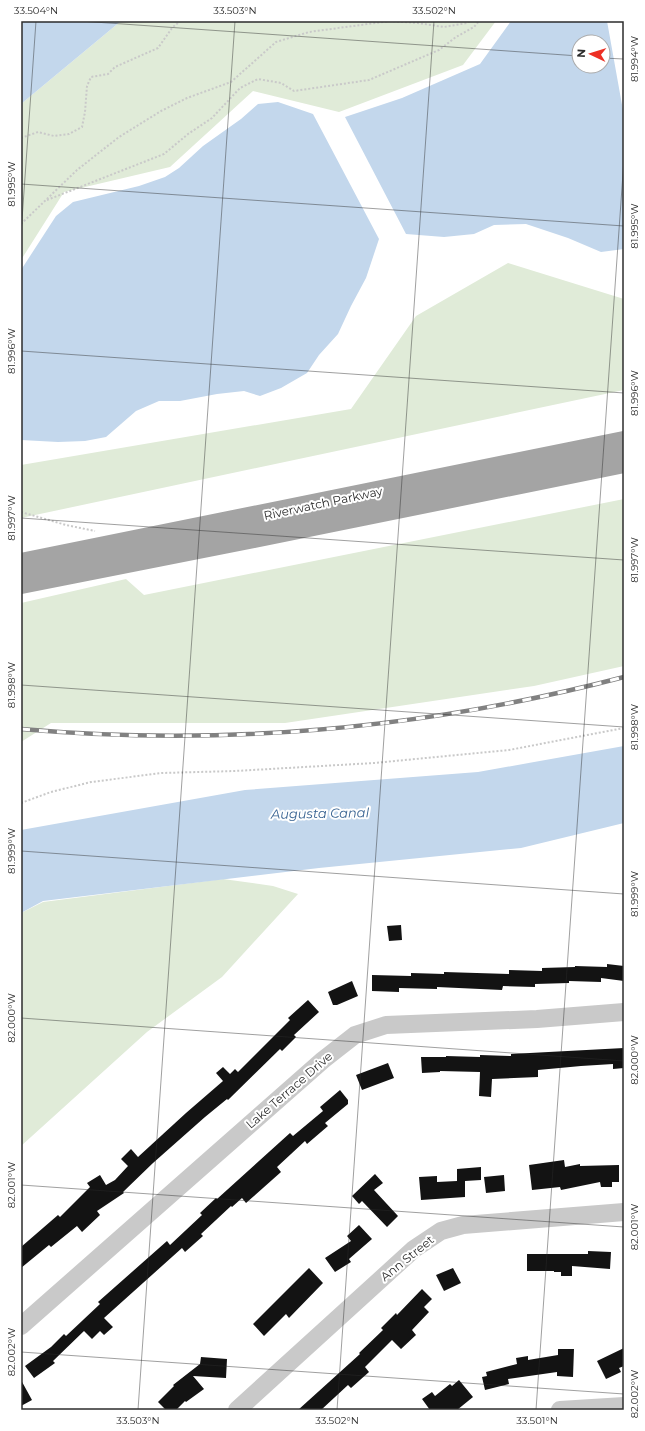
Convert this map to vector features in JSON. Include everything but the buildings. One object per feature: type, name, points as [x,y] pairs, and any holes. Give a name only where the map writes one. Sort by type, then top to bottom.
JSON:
[{"type":"main road","name":"Riverwatch Parkway","points":[[21,564],[624,442]]},
{"type":"main road","name":"Riverwatch Parkway","points":[[21,583],[624,462]]},
{"type":"street","name":"Lake Terrace Drive","points":[[21,1326],[323,1060],[355,1035],[386,1025],[537,1019],[624,1012]]},
{"type":"street","name":"Ann Street","points":[[237,1410],[414,1249],[441,1231],[463,1226],[624,1212]]},
{"type":"street","points":[[560,1410],[624,1406]]},
{"type":"path","points":[[21,138],[38,132],[54,136],[69,134],[82,127],[87,86],[91,77],[108,74],[115,68],[158,48],[172,28],[180,21]]},
{"type":"path","points":[[21,224],[78,170],[120,137],[186,98],[231,82],[276,42],[308,32],[390,21],[444,27],[467,23],[470,21]]},
{"type":"path","points":[[46,200],[164,154],[188,134],[212,118],[240,88],[258,79],[281,84],[294,91],[369,80],[439,50],[456,37],[474,27],[479,21]]},
{"type":"path","points":[[21,512],[66,525],[100,532]]},
{"type":"path","points":[[21,803],[50,792],[91,782],[162,773],[235,771],[396,761],[508,750],[624,728]]},
{"type":"green space","points":[[121,21],[496,21],[463,65],[339,112],[253,91],[170,167],[64,192],[21,260],[21,104]]},
{"type":"green space","points":[[508,263],[624,299],[624,390],[21,518],[21,465],[351,409],[416,316]]},
{"type":"green space","points":[[624,499],[624,666],[534,686],[285,723],[51,723],[21,742],[21,603],[126,579],[144,595]]},
{"type":"green space","points":[[223,879],[273,886],[298,894],[222,977],[147,1032],[21,1146],[21,913],[43,902]]},
{"type":"water","points":[[21,21],[121,21],[21,104]]},
{"type":"water","points":[[511,21],[607,21],[609,34],[571,34],[571,74],[611,74],[611,43],[624,116],[624,249],[601,252],[568,238],[526,224],[494,225],[474,234],[444,237],[406,234],[345,117],[402,98],[480,64]]},
{"type":"water","points":[[278,102],[313,114],[379,239],[366,278],[338,334],[319,355],[307,373],[281,388],[260,396],[244,391],[217,394],[180,401],[159,401],[136,411],[106,437],[85,441],[58,442],[21,440],[21,270],[56,216],[73,202],[139,186],[165,177],[179,168],[203,146],[241,119],[258,104]]},
{"type":"water","name":"Augusta Canal","points":[[624,746],[624,823],[521,848],[319,868],[43,901],[21,913],[21,830],[245,790],[478,772]]},
{"type":"railway","points":[[21,729],[98,734],[174,736],[249,734],[325,729],[400,721],[475,710],[549,695],[624,677]]}]
